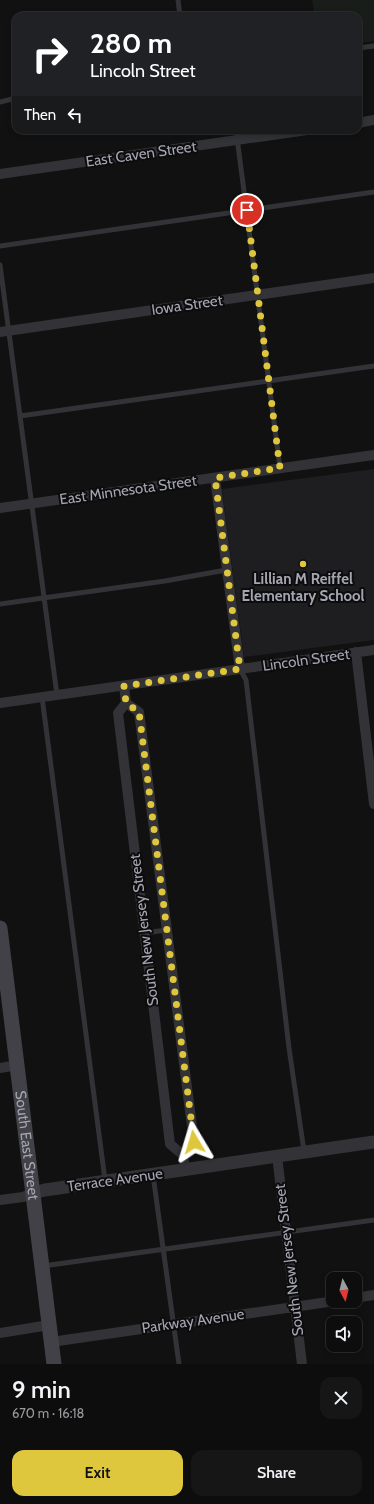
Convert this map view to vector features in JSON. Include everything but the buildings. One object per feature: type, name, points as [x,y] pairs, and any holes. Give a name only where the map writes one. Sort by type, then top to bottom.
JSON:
[{"type":"main road","name":"South East Street","points":[[0,928],[7,999],[17,1065],[54,1364]]},
{"type":"street","points":[[362,122],[374,120]]},
{"type":"street","name":"East Caven Street","points":[[0,174],[251,134]]},
{"type":"street","name":"Iowa Street","points":[[4,332],[374,278]]},
{"type":"street","name":"East Minnesota Street","points":[[0,508],[374,455]]},
{"type":"street","points":[[215,478],[240,669]]},
{"type":"street","name":"Lincoln Street","points":[[0,703],[374,650]]},
{"type":"street","points":[[356,652],[374,804]]},
{"type":"street","name":"South New Jersey Street","points":[[124,686],[126,703],[118,713],[170,1144],[183,1155],[194,1142],[139,712],[126,703]]},
{"type":"street","points":[[0,1068],[17,1065]]},
{"type":"street","name":"Terrace Avenue","points":[[0,1200],[23,1197],[45,1190],[374,1142]]},
{"type":"street","points":[[183,1155],[185,1170]]},
{"type":"street","name":"South New Jersey Street","points":[[277,1156],[302,1364]]},
{"type":"street","points":[[362,1297],[374,1296]]},
{"type":"street","name":"Parkway Avenue","points":[[51,1342],[326,1302]]},
{"type":"street","points":[[0,1332],[49,1325]]},
{"type":"lane","points":[[178,0],[180,12]]},
{"type":"lane","points":[[362,48],[374,46]]},
{"type":"lane","points":[[0,102],[12,99]]},
{"type":"lane","points":[[237,135],[280,468]]},
{"type":"lane","points":[[0,246],[374,192]]},
{"type":"lane","points":[[0,265],[4,332],[20,416],[57,695]]},
{"type":"lane","points":[[20,416],[374,366]]},
{"type":"lane","points":[[0,604],[226,570]]},
{"type":"lane","points":[[240,669],[247,684],[289,1048],[304,1152]]},
{"type":"lane","points":[[42,697],[105,1181]]},
{"type":"lane","points":[[144,933],[167,930]]},
{"type":"lane","points":[[153,1174],[179,1364]]},
{"type":"lane","points":[[42,1267],[374,1220]]},
{"type":"shaded area","points":[[312,0],[374,0],[374,41],[362,42],[362,12],[314,12]]},
{"type":"shaded area","name":"Lillian M Reiffel Elementary School","points":[[374,469],[374,640],[244,657],[222,489]]},
{"type":"place","name":"Lillian M Reiffel Elementary School","points":[[303,564]]},
{"type":"route","points":[[194,1142],[139,712],[126,703],[124,686],[240,669],[215,478],[280,468],[247,210]]}]
